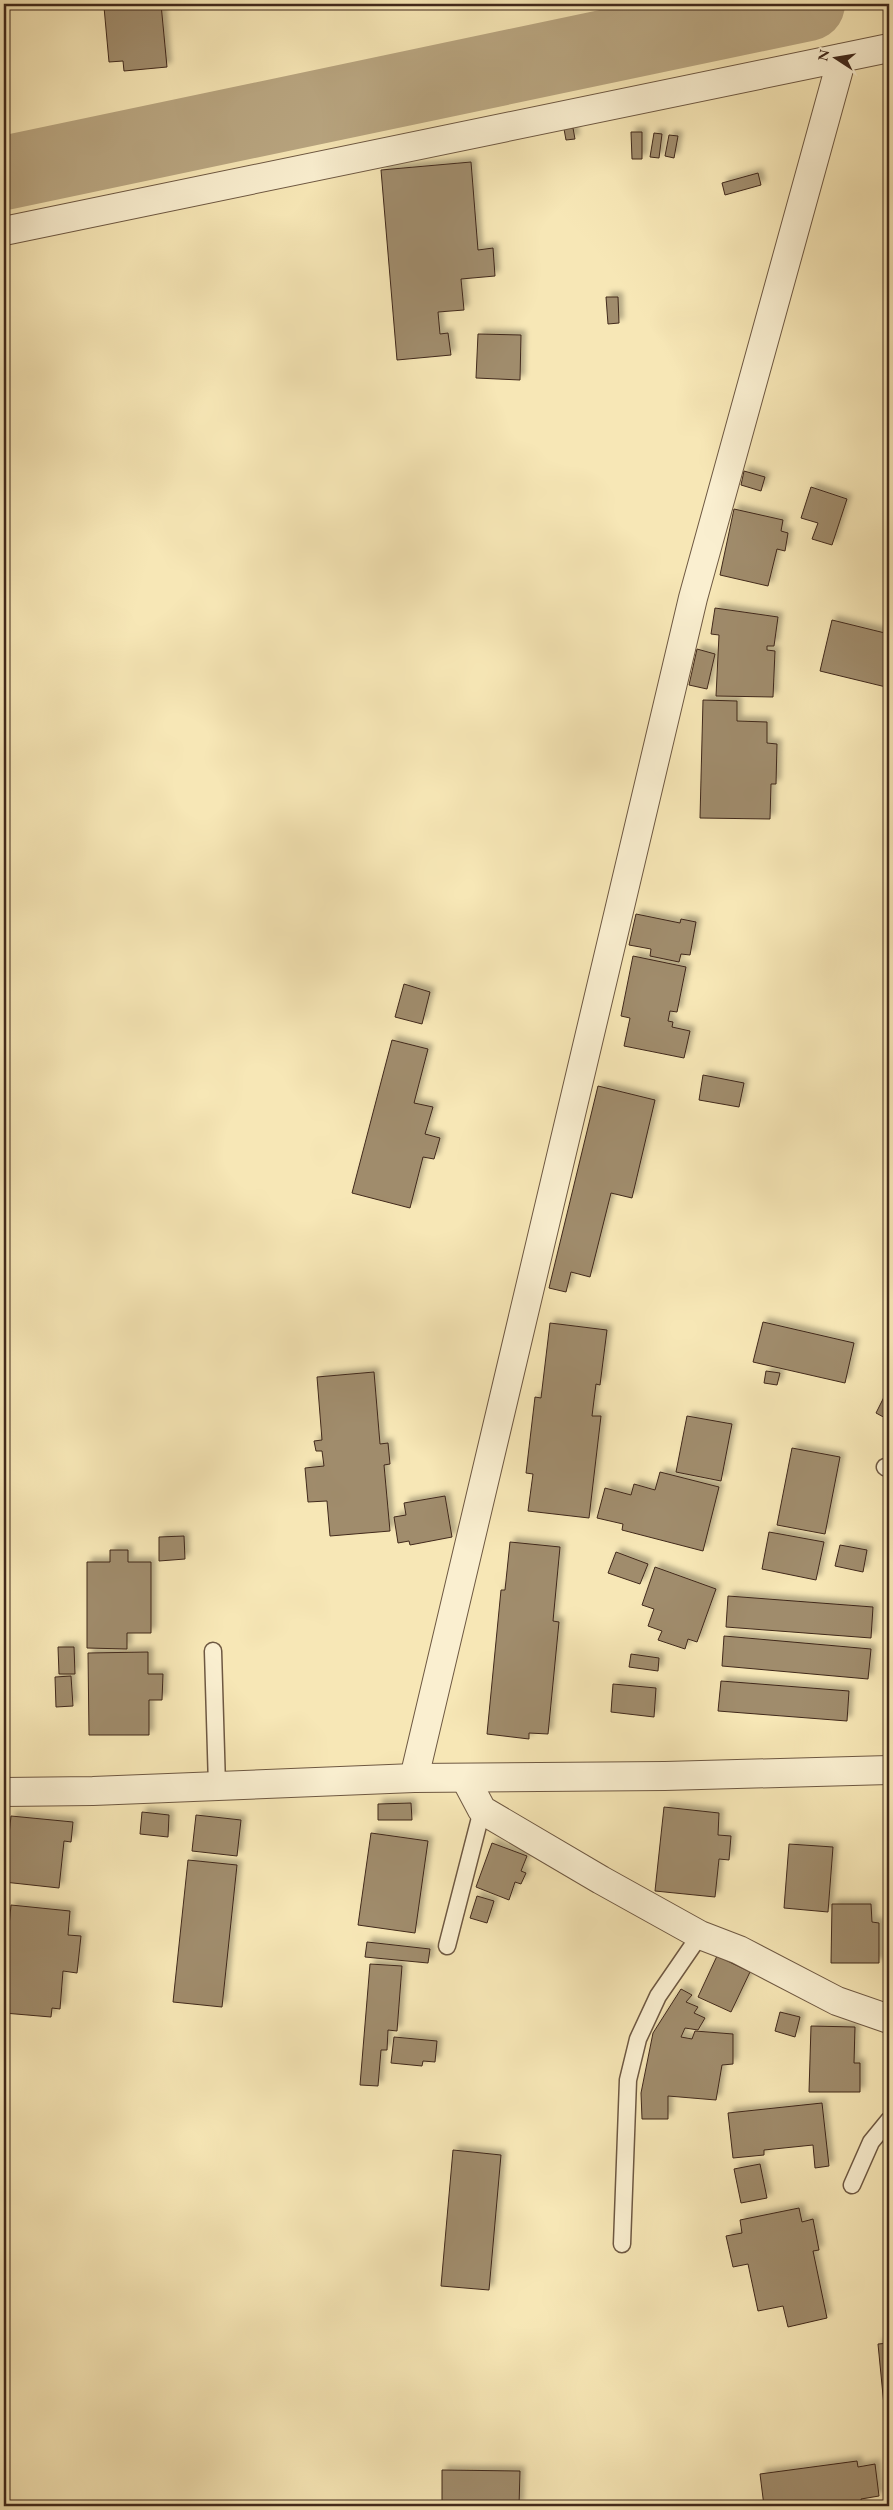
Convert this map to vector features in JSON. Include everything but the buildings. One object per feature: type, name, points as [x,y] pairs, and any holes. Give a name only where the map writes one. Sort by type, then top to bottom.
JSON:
[{"type":"street","points":[[4,231],[889,48]]},
{"type":"street","points":[[414,1778],[693,598],[842,58]]},
{"type":"street","points":[[4,1792],[414,1778],[665,1776],[889,1770]]},
{"type":"street","points":[[465,1778],[482,1810],[601,1880],[700,1936],[739,1950],[837,2001],[889,2019]]},
{"type":"lane","points":[[213,1651],[217,1786]]},
{"type":"lane","points":[[447,1946],[482,1810]]},
{"type":"lane","points":[[622,2244],[628,2080],[638,2039],[658,1996],[700,1936]]},
{"type":"lane","points":[[852,2185],[871,2142],[889,2120]]},
{"type":"waterway","points":[[4,173],[808,4]]}]
